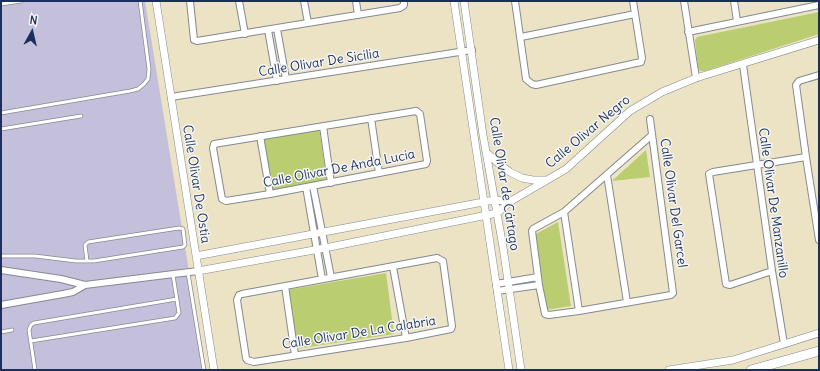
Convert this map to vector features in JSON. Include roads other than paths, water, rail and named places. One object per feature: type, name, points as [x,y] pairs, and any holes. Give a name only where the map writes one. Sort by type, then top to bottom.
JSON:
[{"type":"main road","points":[[751,370],[819,351]]},
{"type":"street","name":"Calle Olivar De Ostia","points":[[156,1],[214,370]]},
{"type":"street","points":[[190,1],[195,41],[400,8],[404,5],[404,1]]},
{"type":"street","points":[[239,1],[245,34]]},
{"type":"street","points":[[304,1],[308,23]]},
{"type":"street","points":[[356,1],[358,15]]},
{"type":"street","name":"Calle Olivar de Cártago","points":[[454,1],[509,370]]},
{"type":"street","name":"Calle Olivar de Cártago","points":[[464,1],[483,135],[522,370]]},
{"type":"street","points":[[515,1],[526,79],[532,84],[536,85],[641,62],[642,58],[633,1]]},
{"type":"street","points":[[684,1],[696,78]]},
{"type":"street","points":[[734,1],[737,21]]},
{"type":"street","points":[[688,32],[819,5]]},
{"type":"street","points":[[521,37],[635,14]]},
{"type":"street","points":[[277,29],[286,79]]},
{"type":"street","points":[[268,30],[277,81]]},
{"type":"street","name":"Calle Olivar Negro","points":[[497,213],[511,201],[566,169],[630,111],[662,92],[696,78],[743,65],[819,40]]},
{"type":"street","name":"Calle Olivar De Sicilia","points":[[170,97],[472,50]]},
{"type":"street","name":"Calle Olivar De Manzanillo","points":[[743,65],[756,164],[784,344]]},
{"type":"street","points":[[819,76],[799,81],[796,85],[819,240]]},
{"type":"street","name":"Calle Olivar De Anda Lucia","points":[[416,111],[420,114],[427,163],[270,194],[226,201],[222,199],[214,144],[323,126],[416,111]]},
{"type":"street","points":[[371,118],[380,173]]},
{"type":"street","name":"Calle Olivar Del Garcel","points":[[627,302],[671,295],[674,290],[650,119]]},
{"type":"street","points":[[323,126],[331,183]]},
{"type":"street","points":[[607,175],[627,302],[579,311],[549,315],[545,314],[539,285],[532,231],[564,212],[652,135]]},
{"type":"street","points":[[260,136],[270,194]]},
{"type":"street","points":[[487,153],[510,172],[522,178],[549,180]]},
{"type":"street","points":[[772,272],[730,285],[726,284],[709,176],[711,172],[756,164],[806,158]]},
{"type":"street","points":[[314,186],[330,277]]},
{"type":"street","points":[[306,187],[322,279]]},
{"type":"street","points":[[196,256],[494,200],[511,201]]},
{"type":"street","points":[[564,212],[579,311]]},
{"type":"street","points":[[1,270],[66,280],[85,285],[174,275],[325,248],[497,213]]},
{"type":"street","name":"Calle Olivar De La Calabria","points":[[437,258],[443,261],[452,328],[406,338],[254,362],[246,358],[238,297],[242,294],[330,277],[437,258]]},
{"type":"street","points":[[393,267],[406,338]]},
{"type":"street","points":[[496,287],[538,277]]},
{"type":"street","points":[[1,305],[73,292],[85,285]]},
{"type":"street","points":[[509,285],[539,285]]},
{"type":"street","points":[[285,286],[295,355]]},
{"type":"street","points":[[669,370],[733,360],[819,333]]},
{"type":"lane","points":[[1,4],[21,1]]},
{"type":"lane","points":[[1,113],[138,89],[148,79],[149,69],[140,1]]},
{"type":"lane","points":[[1,129],[81,116]]},
{"type":"lane","points":[[1,256],[35,256],[87,261],[183,247],[185,245],[182,229],[180,228],[88,242],[85,245],[87,261]]},
{"type":"lane","points":[[186,273],[204,370]]},
{"type":"lane","points":[[31,341],[175,318],[179,313],[174,275]]},
{"type":"lane","points":[[35,370],[30,327],[34,323],[177,299]]},
{"type":"lane","points":[[1,332],[12,330]]}]
